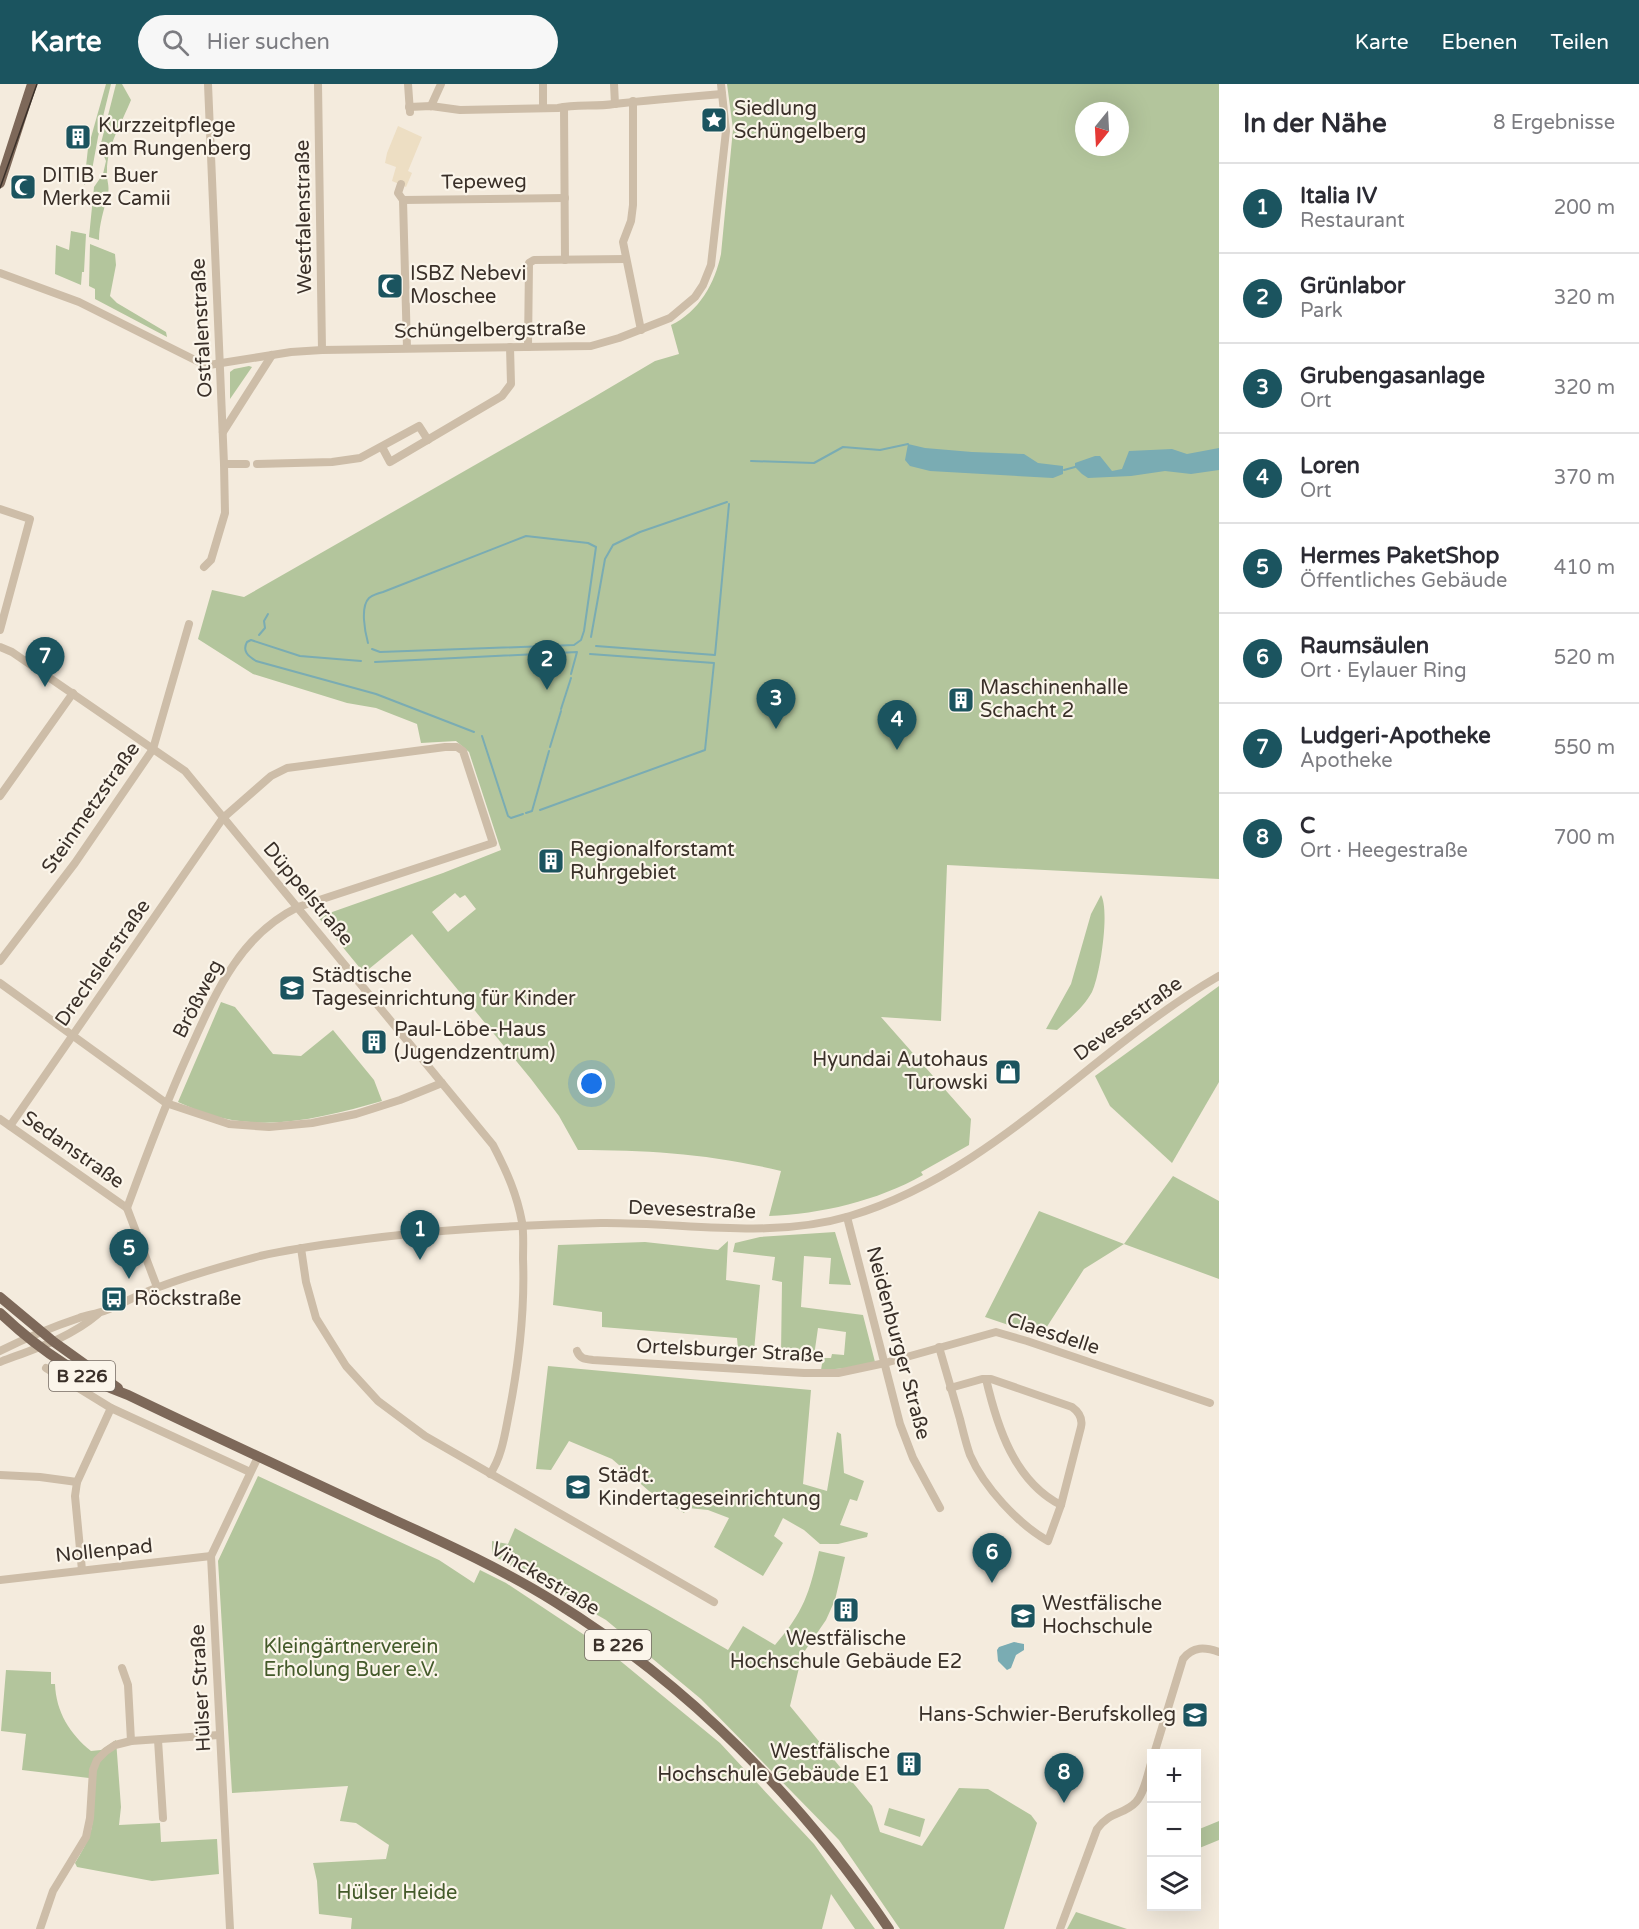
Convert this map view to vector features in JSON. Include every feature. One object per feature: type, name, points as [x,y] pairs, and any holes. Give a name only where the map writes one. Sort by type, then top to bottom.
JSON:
[{"type":"main road","points":[[0,183],[32,84]]},
{"type":"main road","name":"Vinckestraße","points":[[0,1298],[54,1342],[128,1395]]},
{"type":"main road","name":"Vinckestraße","points":[[0,1313],[40,1347],[81,1376],[128,1395],[498,1569],[557,1603],[610,1640],[684,1698],[762,1770],[801,1813],[861,1888],[889,1929]]},
{"type":"street","name":"Ostfalenstraße","points":[[204,567],[211,560],[225,513],[208,84]]},
{"type":"street","name":"Westfalenstraße","points":[[318,84],[322,350]]},
{"type":"street","points":[[408,84],[409,110],[431,106],[460,110],[564,107],[722,94]]},
{"type":"street","points":[[431,106],[441,84]]},
{"type":"street","points":[[543,84],[543,108]]},
{"type":"street","points":[[614,84],[615,104]]},
{"type":"street","name":"Schüngelbergstraße","points":[[0,273],[79,302],[204,364],[220,364],[322,350],[591,346],[670,318],[691,302],[703,285],[711,265],[726,131],[721,84]]},
{"type":"street","points":[[633,101],[633,206],[631,221],[623,242],[641,330]]},
{"type":"street","points":[[564,107],[565,260]]},
{"type":"street","points":[[401,184],[398,192],[403,200],[407,348]]},
{"type":"street","name":"Tepeweg","points":[[403,200],[565,198]]},
{"type":"street","points":[[528,347],[528,263],[534,260],[626,260]]},
{"type":"street","points":[[382,447],[390,462],[506,392],[511,384],[510,347]]},
{"type":"street","points":[[223,433],[272,356]]},
{"type":"street","points":[[257,464],[332,462],[360,458],[419,426],[428,440]]},
{"type":"street","points":[[224,464],[246,465]]},
{"type":"street","points":[[0,509],[30,519],[0,630]]},
{"type":"street","name":"Steinmetzstraße","points":[[0,961],[75,863],[153,749],[189,624]]},
{"type":"street","name":"Düppelstraße","points":[[0,647],[12,652],[185,771],[493,1145],[510,1179],[522,1226],[524,1299],[519,1355],[506,1431],[496,1466],[490,1474]]},
{"type":"street","points":[[0,796],[72,693]]},
{"type":"street","name":"Drechslerstraße","points":[[10,1126],[223,818],[271,776],[287,768],[455,747],[460,749],[465,756],[493,843]]},
{"type":"street","name":"Brößweg","points":[[127,1208],[166,1103],[210,1001],[226,975],[257,937],[286,913],[298,907],[493,843]]},
{"type":"street","name":"Devesestraße","points":[[43,1333],[73,1320],[101,1312],[157,1287],[260,1256],[409,1232],[624,1223],[768,1229],[810,1225],[847,1217],[890,1203],[955,1170],[1002,1137],[1138,1030],[1193,991],[1219,976]]},
{"type":"street","points":[[0,983],[166,1103],[222,1122],[269,1127],[312,1123],[357,1114],[442,1083]]},
{"type":"street","name":"Sedanstraße","points":[[0,1119],[127,1208]]},
{"type":"street","points":[[127,1208],[157,1287]]},
{"type":"street","name":"Neidenburger Straße","points":[[847,1217],[900,1424],[913,1458],[940,1508]]},
{"type":"street","points":[[301,1248],[306,1282],[316,1318],[355,1378],[378,1401],[408,1424],[490,1474],[714,1602]]},
{"type":"street","name":"Devesestraße","points":[[54,1342],[101,1312]]},
{"type":"street","points":[[0,1352],[43,1333]]},
{"type":"street","name":"Claesdelle","points":[[885,1364],[986,1334],[1003,1333],[1210,1402]]},
{"type":"street","points":[[0,1362],[54,1342]]},
{"type":"street","points":[[939,1347],[950,1388],[970,1455],[983,1477],[1006,1507],[1025,1526],[1048,1541],[1061,1505],[1082,1422],[1078,1411],[1072,1407],[986,1379],[950,1388]]},
{"type":"street","name":"Ortelsburger Straße","points":[[577,1351],[584,1359],[804,1373],[838,1372],[885,1364]]},
{"type":"street","points":[[46,1368],[111,1408],[250,1472]]},
{"type":"street","points":[[986,1379],[999,1428],[1011,1454],[1037,1489],[1050,1500],[1061,1505]]},
{"type":"street","points":[[82,1570],[75,1496],[77,1482],[111,1408]]},
{"type":"street","name":"Hülser Straße","points":[[230,1929],[211,1556],[258,1457]]},
{"type":"street","points":[[0,1474],[40,1476],[77,1482]]},
{"type":"street","name":"Nollenpad","points":[[0,1580],[211,1556]]},
{"type":"street","points":[[1155,1749],[1180,1665],[1187,1654],[1199,1648],[1219,1652]]},
{"type":"street","points":[[122,1668],[128,1685],[131,1741]]},
{"type":"street","points":[[40,1929],[53,1892],[86,1837],[90,1818],[93,1770],[106,1751],[115,1745],[131,1741],[219,1735]]},
{"type":"street","points":[[158,1740],[164,1818]]},
{"type":"street","points":[[1060,1929],[1097,1829],[1112,1815],[1126,1810],[1138,1801],[1147,1775]]},
{"type":"green space","points":[[106,84],[111,84],[90,181],[84,185],[88,148]]},
{"type":"green space","points":[[116,84],[122,84],[131,100],[109,152],[108,191],[99,240],[89,237],[94,187],[103,174],[106,161],[100,147]]},
{"type":"green space","points":[[727,84],[1219,84],[1219,879],[947,865],[941,1021],[881,1017],[971,1119],[969,1145],[921,1172],[923,1175],[887,1192],[848,1205],[789,1215],[769,1216],[781,1171],[680,1154],[578,1150],[559,1116],[531,1079],[412,934],[364,973],[318,917],[501,850],[469,752],[456,741],[421,743],[417,724],[376,708],[347,703],[253,674],[198,639],[212,590],[244,597],[655,361],[679,354],[671,325],[690,312],[704,296],[715,276],[721,254],[733,129]],"holes":[[[455,893],[460,898],[465,895],[476,909],[448,932],[432,912]]]},
{"type":"green space","points":[[71,231],[86,234],[81,285],[55,274],[56,245],[69,250]]},
{"type":"green space","points":[[90,244],[115,254],[116,265],[110,296],[117,303],[166,332],[167,337],[95,299],[95,289],[89,286]]},
{"type":"green space","points":[[252,367],[230,399],[230,372]]},
{"type":"green space","points":[[1101,895],[1105,915],[1103,943],[1092,992],[1081,1008],[1057,1030],[1046,1029],[1071,984],[1091,914]]},
{"type":"green space","points":[[1219,986],[1219,1082],[1172,1163],[1110,1106],[1095,1076]]},
{"type":"green space","points":[[221,1002],[235,1007],[273,1054],[301,1056],[333,1030],[374,1080],[382,1101],[317,1117],[273,1122],[230,1120],[204,1113],[178,1102]]},
{"type":"green space","points":[[1173,1176],[1219,1201],[1219,1279],[1124,1244]]},
{"type":"green space","points":[[1039,1211],[1124,1244],[1084,1269],[1041,1336],[985,1317]]},
{"type":"green space","points":[[835,1232],[851,1285],[829,1284],[831,1258],[804,1256],[801,1307],[863,1315],[875,1362],[849,1368],[821,1370],[823,1358],[831,1358],[832,1354],[844,1355],[846,1332],[818,1328],[814,1356],[781,1354],[782,1282],[772,1280],[775,1257],[733,1252],[735,1243],[760,1237]]},
{"type":"green space","points":[[728,1241],[726,1280],[760,1285],[754,1351],[738,1349],[737,1338],[602,1327],[602,1312],[553,1305],[558,1245],[645,1242],[718,1250]]},
{"type":"green space","points":[[548,1366],[811,1390],[803,1484],[827,1491],[837,1432],[841,1434],[844,1473],[864,1481],[857,1501],[850,1499],[840,1525],[868,1533],[867,1537],[838,1544],[820,1544],[804,1530],[783,1518],[774,1536],[783,1543],[763,1576],[714,1547],[729,1518],[708,1510],[688,1508],[684,1513],[649,1491],[612,1459],[569,1441],[551,1470],[536,1469]]},
{"type":"green space","name":"Kleingärtnerverein Erholung Buer e.V.","points":[[258,1476],[439,1560],[474,1583],[480,1570],[506,1583],[607,1650],[720,1743],[814,1844],[875,1929],[855,1929],[831,1894],[822,1929],[351,1929],[352,1918],[319,1914],[317,1881],[313,1863],[386,1859],[389,1845],[356,1823],[340,1821],[348,1786],[232,1793],[218,1561]]},
{"type":"green space","points":[[515,1528],[728,1650],[743,1626],[775,1645],[799,1612],[812,1579],[819,1551],[845,1557],[835,1600],[826,1620],[802,1655],[790,1706],[872,1806],[880,1832],[922,1846],[959,1788],[988,1789],[1031,1815],[1037,1823],[1004,1929],[900,1929],[839,1840],[701,1699],[606,1620],[492,1555],[492,1541],[508,1544]]},
{"type":"green space","points":[[6,1670],[51,1672],[51,1684],[55,1684],[61,1713],[71,1730],[91,1751],[101,1750],[116,1740],[121,1807],[119,1825],[160,1823],[161,1842],[217,1839],[219,1874],[152,1881],[77,1867],[75,1863],[91,1831],[93,1814],[89,1778],[22,1770],[26,1734],[1,1731]]},
{"type":"green space","points":[[889,1808],[925,1819],[920,1837],[884,1825]]},
{"type":"green space","points":[[1219,1821],[1219,1840],[1201,1847],[1201,1828]]},
{"type":"green space","points":[[1076,1912],[1127,1929],[1067,1929]]},
{"type":"shaded area","points":[[398,126],[422,137],[408,171],[412,173],[406,187],[392,181],[396,167],[385,163]]},
{"type":"water","points":[[908,444],[925,448],[1024,454],[1038,463],[1063,466],[1063,474],[1053,478],[930,471],[910,466],[905,460]]},
{"type":"water","points":[[1219,448],[1219,470],[1191,474],[1165,471],[1131,476],[1088,478],[1075,467],[1075,463],[1100,456],[1112,471],[1122,469],[1129,451],[1172,449],[1187,454]]},
{"type":"water","points":[[1014,1642],[1024,1644],[1024,1650],[1016,1655],[1011,1668],[1007,1670],[998,1661],[997,1650],[999,1647]]},
{"type":"waterway","points":[[751,461],[814,463],[843,447],[880,450],[908,444]]},
{"type":"waterway","points":[[1064,470],[1075,467]]},
{"type":"waterway","points":[[591,637],[605,559],[613,545],[640,532],[727,502]]},
{"type":"waterway","points":[[596,646],[715,655],[729,504]]},
{"type":"waterway","points":[[368,643],[364,620],[365,607],[369,598],[376,594],[526,536],[588,543],[596,547],[584,631],[581,640],[574,645],[380,652],[372,649]]},
{"type":"waterway","points":[[259,635],[265,628],[264,621],[268,614]]},
{"type":"waterway","points":[[361,661],[300,656],[251,640],[247,642],[245,648],[248,655],[256,661],[376,694],[474,732]]},
{"type":"waterway","points":[[375,662],[577,652],[571,674]]},
{"type":"waterway","points":[[540,810],[705,750],[714,663],[590,654]]},
{"type":"waterway","points":[[561,709],[571,678]]},
{"type":"waterway","points":[[550,747],[561,711]]},
{"type":"waterway","points":[[482,736],[508,816],[511,818],[523,814]]},
{"type":"waterway","points":[[526,813],[532,811],[549,751]]},
{"type":"tram line","points":[[0,188],[37,84]]},
{"type":"place","name":"Siedlung Schüngelberg","points":[[714,120]]},
{"type":"place","name":"Kurzzeitpflege am Rungenberg","points":[[78,137]]},
{"type":"place","name":"DITIB - Buer Merkez Camii","points":[[23,187]]},
{"type":"place","name":"ISBZ Nebevi Moschee","points":[[390,286]]},
{"type":"place","name":"Ludgeri-Apotheke","points":[[45,687]]},
{"type":"place","name":"Grünlabor","points":[[547,690]]},
{"type":"place","name":"Maschinenhalle Schacht 2","points":[[961,700]]},
{"type":"place","name":"Grubengasanlage","points":[[776,729]]},
{"type":"place","name":"Loren","points":[[897,750]]},
{"type":"place","name":"Regionalforstamt Ruhrgebiet","points":[[551,861]]},
{"type":"place","name":"Städtische Tageseinrichtung für Kinder","points":[[292,988]]},
{"type":"place","name":"Paul-Löbe-Haus (Jugendzentrum)","points":[[374,1042]]},
{"type":"place","name":"Hyundai Autohaus Turowski","points":[[1008,1072]]},
{"type":"place","name":"Italia IV","points":[[420,1260]]},
{"type":"place","name":"Hermes PaketShop","points":[[129,1279]]},
{"type":"place","name":"Röckstraße","points":[[114,1299]]},
{"type":"place","name":"Städt. Kindertageseinrichtung","points":[[578,1487]]},
{"type":"place","name":"Raumsäulen","points":[[992,1583]]},
{"type":"place","name":"Westfälische Hochschule Gebäude E2","points":[[846,1610]]},
{"type":"place","name":"Westfälische Hochschule","points":[[1023,1616]]},
{"type":"place","name":"Hans-Schwier-Berufskolleg","points":[[1195,1715]]},
{"type":"place","name":"Westfälische Hochschule Gebäude E1","points":[[909,1764]]},
{"type":"place","name":"C","points":[[1064,1803]]},
{"type":"park label","name":"Hülser Heide","points":[[397,1893]]}]
